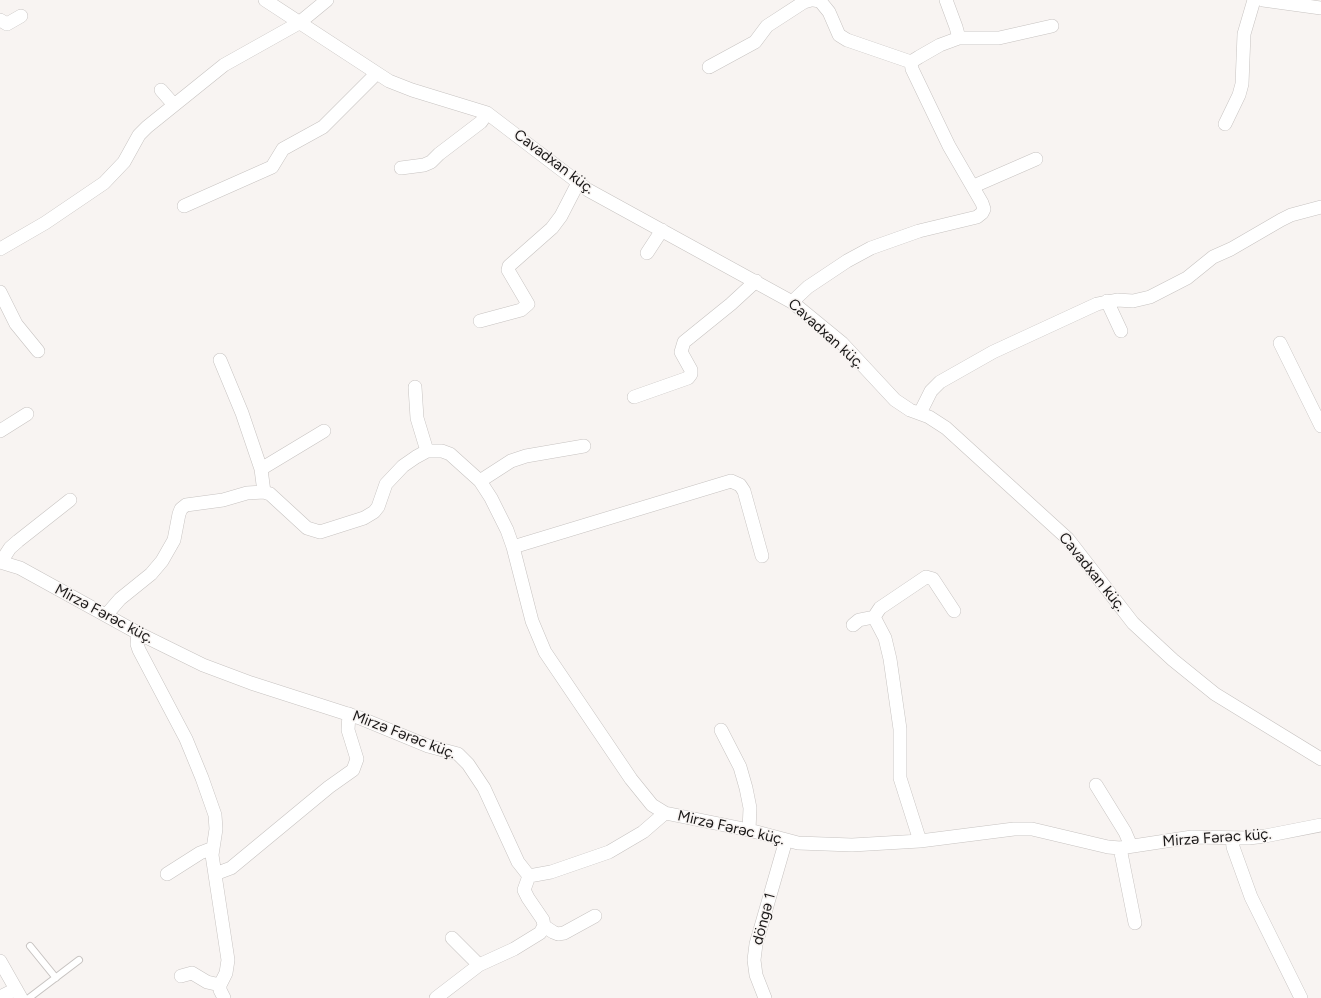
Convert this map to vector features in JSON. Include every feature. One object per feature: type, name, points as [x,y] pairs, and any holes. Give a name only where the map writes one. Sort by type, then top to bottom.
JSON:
[{"type":"street","name":"Cavadxan küç.","points":[[265,0],[376,74],[406,88],[487,113],[578,184],[792,302],[842,343],[895,400],[906,408],[920,413],[946,428],[1068,539],[1133,623],[1172,660],[1221,698],[1321,759]]},
{"type":"street","points":[[0,249],[45,223],[104,183],[124,162],[139,135],[147,126],[224,65],[299,23],[327,0]]},
{"type":"street","points":[[709,67],[755,42],[767,26],[804,2],[813,0],[820,2],[829,12],[839,35],[847,40],[911,62],[940,45],[959,38],[999,38],[1052,26]]},
{"type":"street","points":[[946,0],[959,38]]},
{"type":"street","points":[[1225,124],[1239,95],[1242,84],[1244,34],[1254,0]]},
{"type":"street","points":[[1263,0],[1321,8]]},
{"type":"street","points":[[0,20],[7,24],[21,16]]},
{"type":"street","points":[[792,302],[808,287],[847,261],[872,248],[919,231],[977,217],[982,214],[984,209],[974,186],[945,139],[915,80],[911,62]]},
{"type":"street","points":[[184,206],[272,167],[283,149],[323,127],[376,74]]},
{"type":"street","points":[[161,90],[174,105]]},
{"type":"street","points":[[401,168],[424,165],[431,162],[439,154],[481,122],[487,113]]},
{"type":"street","points":[[974,186],[1036,159]]},
{"type":"street","points":[[480,321],[520,310],[528,304],[508,270],[509,266],[552,228],[561,216],[578,184]]},
{"type":"street","points":[[920,413],[931,391],[947,377],[992,352],[1081,310],[1107,301],[1133,301],[1150,297],[1187,278],[1212,257],[1232,249],[1281,220],[1291,215],[1321,207]]},
{"type":"street","points":[[647,253],[662,230]]},
{"type":"street","points":[[634,397],[688,378],[691,374],[691,370],[681,352],[684,342],[731,304],[756,281]]},
{"type":"street","points":[[0,292],[16,324],[38,351]]},
{"type":"street","points":[[1107,301],[1121,331]]},
{"type":"street","points":[[1280,343],[1321,426]]},
{"type":"street","points":[[220,360],[242,413],[261,469],[264,492]]},
{"type":"street","points":[[415,387],[417,418],[427,450]]},
{"type":"street","points":[[0,432],[27,414]]},
{"type":"street","points":[[261,469],[324,431]]},
{"type":"street","points":[[480,481],[511,461],[526,456],[584,446]]},
{"type":"street","points":[[107,614],[120,599],[162,562],[174,540],[179,514],[186,505],[223,500],[247,493],[264,492],[270,494],[307,528],[320,532],[364,518],[374,512],[378,507],[386,484],[403,466],[427,450],[442,451],[450,454],[480,481],[491,498],[513,547],[532,621],[545,652],[631,779],[652,805],[665,813]]},
{"type":"street","points":[[513,547],[731,481],[740,485],[744,491],[762,556]]},
{"type":"street","points":[[1,562],[10,548],[70,500]]},
{"type":"street","name":"Mirzə Fərəc küç.","points":[[1,562],[20,568],[73,598],[107,614],[138,633],[203,665],[349,714],[428,746],[452,752],[463,758],[484,788],[518,862],[529,876],[551,872],[609,852],[644,832],[665,813],[809,844],[852,845],[920,841],[1014,829],[1032,829],[1108,847],[1125,847],[1192,837],[1232,838],[1265,836],[1321,825]]},
{"type":"street","points":[[853,625],[862,619],[874,616],[880,608],[926,577],[934,579],[954,611]]},
{"type":"street","points":[[874,616],[885,638],[890,659],[900,736],[900,778],[920,841]]},
{"type":"street","points":[[138,633],[137,639],[139,650],[186,739],[202,778],[216,822],[213,848],[215,874],[228,960],[226,973],[220,985],[220,990],[224,998]]},
{"type":"street","points":[[215,874],[231,868],[323,792],[353,770],[357,759],[348,730],[349,714]]},
{"type":"street","points":[[721,730],[740,767],[746,788],[750,808],[749,830]]},
{"type":"street","points":[[1096,785],[1125,832],[1125,847],[1135,923]]},
{"type":"street","points":[[1232,838],[1233,847],[1251,897],[1302,998]]},
{"type":"street","name":"döngə 1","points":[[761,996],[754,960],[756,944],[786,840]]},
{"type":"street","points":[[167,874],[200,853],[213,848]]},
{"type":"street","points":[[529,876],[524,890],[540,914],[544,926],[553,932],[558,934],[564,933],[595,916]]},
{"type":"street","points":[[436,998],[480,965],[528,942],[540,933],[544,926]]},
{"type":"street","points":[[452,938],[480,965]]},
{"type":"street","points":[[0,960],[18,994],[0,997]]},
{"type":"street","points":[[181,976],[192,973],[207,982],[220,985]]},
{"type":"lane","points":[[30,946],[56,978]]},
{"type":"lane","points":[[29,998],[79,960]]}]
